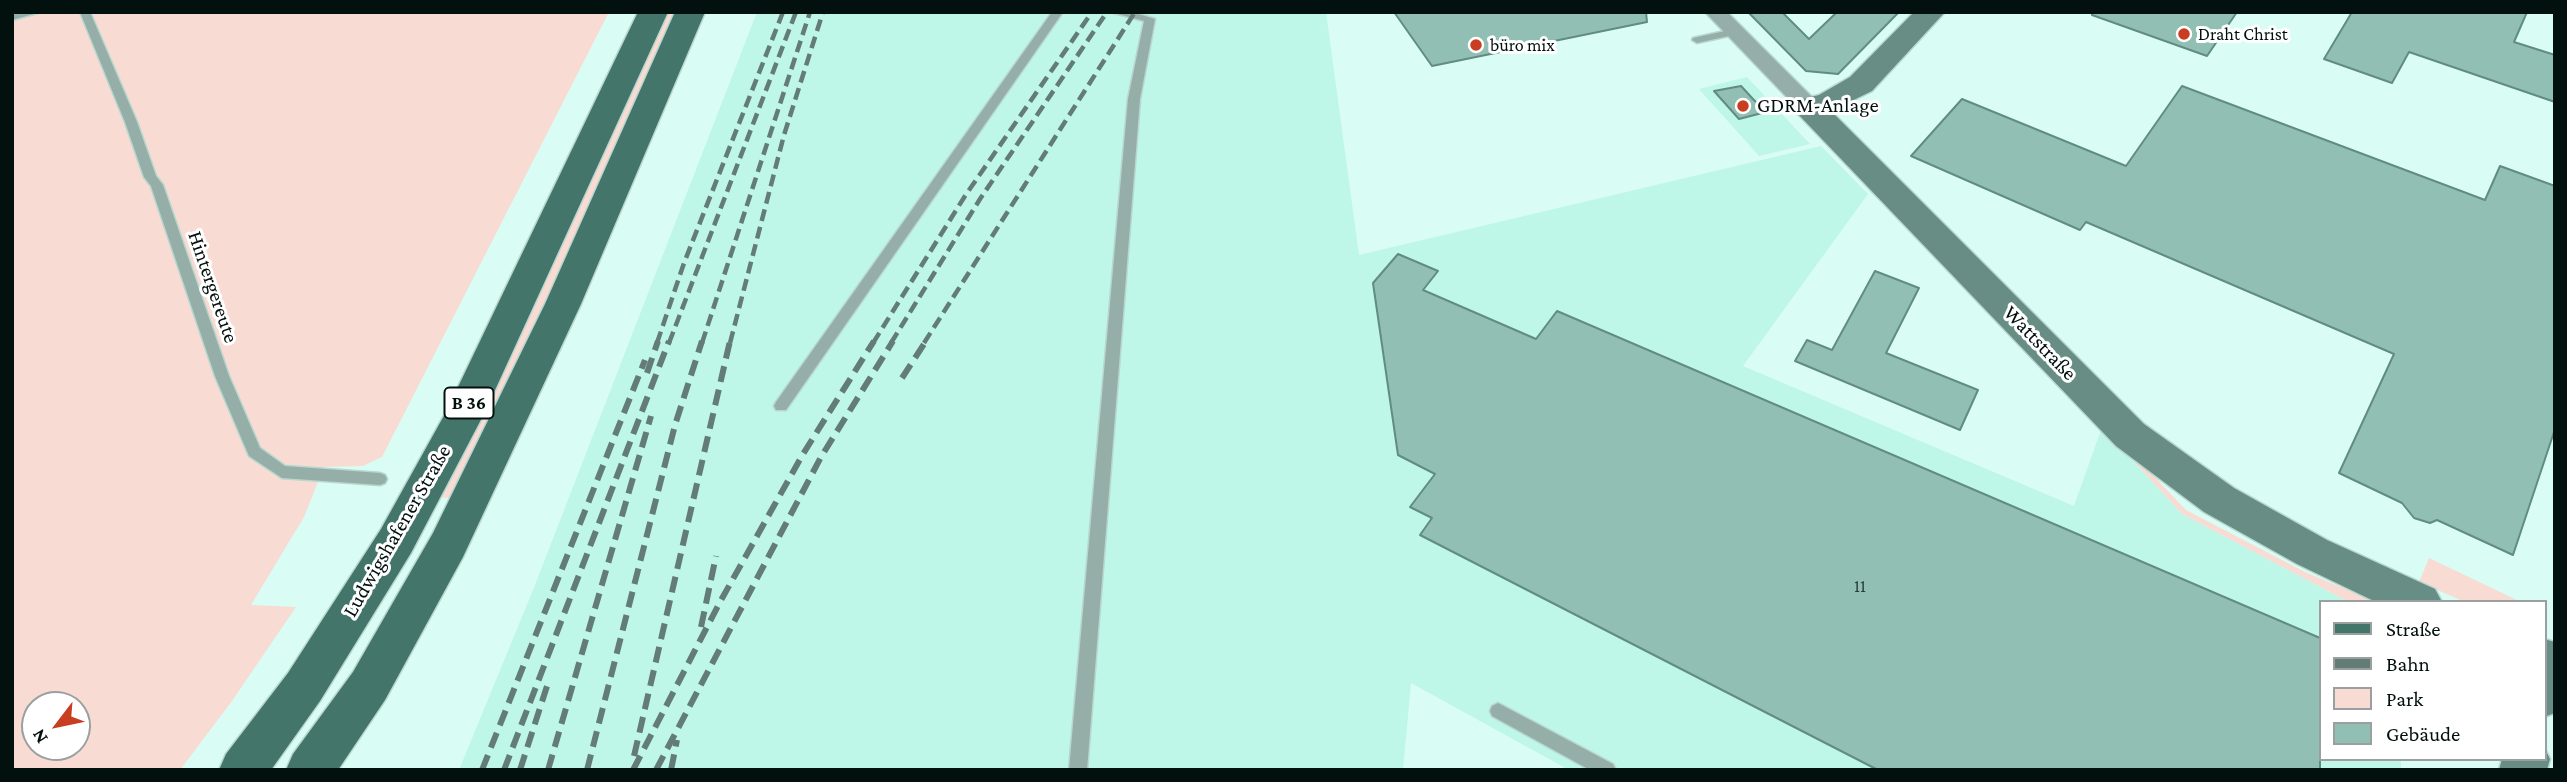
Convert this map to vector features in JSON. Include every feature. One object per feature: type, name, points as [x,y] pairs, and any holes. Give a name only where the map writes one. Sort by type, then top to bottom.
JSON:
[{"type":"main road","name":"Ludwigshafener Straße","points":[[243,770],[304,687],[397,541],[465,412],[653,12]]},
{"type":"main road","name":"B 36","points":[[310,770],[369,685],[476,489],[563,304],[690,12]]},
{"type":"street","name":"Wattstraße","points":[[1715,12],[2130,435],[2219,500],[2312,552],[2416,600]]},
{"type":"street","points":[[1809,107],[1830,102],[1861,84],[1931,12]]},
{"type":"lane","points":[[12,17],[36,12]]},
{"type":"lane","name":"Hintergereute","points":[[85,12],[131,122],[150,177],[157,185],[222,376],[254,452],[282,471],[380,479]]},
{"type":"lane","points":[[781,406],[1058,12]]},
{"type":"lane","points":[[1078,770],[1134,99],[1150,19],[1115,12]]},
{"type":"lane","points":[[1697,40],[1734,32]]},
{"type":"lane","points":[[1498,711],[1607,770]]},
{"type":"shaded area","points":[[757,12],[1326,12],[1359,255],[1821,146],[1868,194],[1743,366],[2074,506],[2102,427],[2182,514],[2345,600],[2318,600],[2318,761],[2401,761],[2401,770],[1569,770],[1411,683],[1403,770],[459,770],[535,585]]},
{"type":"shaded area","points":[[1747,77],[1810,144],[1759,156],[1699,89]]},
{"type":"green space","points":[[46,12],[609,12],[382,457],[363,466],[324,467],[304,517],[251,605],[296,607],[232,701],[180,770],[12,770],[12,20]]},
{"type":"green space","points":[[664,12],[678,12],[457,499],[438,497]]},
{"type":"green space","points":[[2106,426],[2186,510],[2305,572],[2371,600],[2345,600],[2182,514],[2102,427]]},
{"type":"green space","points":[[2429,558],[2517,600],[2460,600],[2419,582]]},
{"type":"building","name":"büro mix","points":[[1394,12],[1646,12],[1647,22],[1432,66]]},
{"type":"building","points":[[1748,12],[1782,12],[1809,39],[1837,12],[1899,12],[1838,74],[1806,71]]},
{"type":"building","name":"Draht Christ","points":[[2092,12],[2237,12],[2207,56],[2092,15]]},
{"type":"building","points":[[2352,12],[2527,12],[2514,42],[2555,55],[2555,102],[2409,52],[2392,83],[2324,59]]},
{"type":"building","name":"GDRM-Anlage","points":[[1741,86],[1766,112],[1739,119],[1714,91]]},
{"type":"building","points":[[2182,86],[2485,200],[2500,166],[2555,186],[2555,429],[2513,555],[2437,520],[2430,523],[2414,518],[2402,503],[2339,473],[2394,354],[2086,222],[2080,230],[1911,156],[1962,99],[2126,166]]},
{"type":"building","points":[[1398,254],[1438,271],[1423,290],[1536,339],[1557,311],[2318,637],[2320,770],[1878,770],[1420,535],[1432,518],[1410,507],[1435,474],[1398,455],[1373,283]]},
{"type":"building","points":[[1875,271],[1919,288],[1886,353],[1978,390],[1960,430],[1795,361],[1807,340],[1832,350]]},
{"type":"railway","points":[[657,343],[684,263],[783,12]]},
{"type":"railway","points":[[669,343],[796,12]]},
{"type":"railway","points":[[702,343],[810,12]]},
{"type":"railway","points":[[730,343],[784,135],[823,12]]},
{"type":"railway","points":[[873,343],[965,196],[1092,12]]},
{"type":"railway","points":[[891,343],[980,199],[1107,12]]},
{"type":"railway","points":[[924,343],[1135,12]]},
{"type":"railway","points":[[647,373],[658,341]]},
{"type":"railway","points":[[504,770],[669,341]]},
{"type":"railway","points":[[587,770],[675,425],[702,341]]},
{"type":"railway","points":[[634,756],[730,341]]},
{"type":"railway","points":[[633,770],[720,602],[803,454],[874,341]]},
{"type":"railway","points":[[656,770],[821,457],[893,341]]},
{"type":"railway","points":[[902,378],[926,341]]},
{"type":"railway","points":[[482,770],[645,360]]},
{"type":"railway","points":[[548,770],[651,416]]},
{"type":"railway","points":[[701,627],[716,556]]},
{"type":"railway","points":[[520,770],[548,683]]},
{"type":"railway","points":[[671,770],[677,740]]},
{"type":"place","name":"Draht Christ","points":[[2184,34]]},
{"type":"place","name":"büro mix","points":[[1476,45]]},
{"type":"place","name":"GDRM-Anlage","points":[[1743,106]]}]
